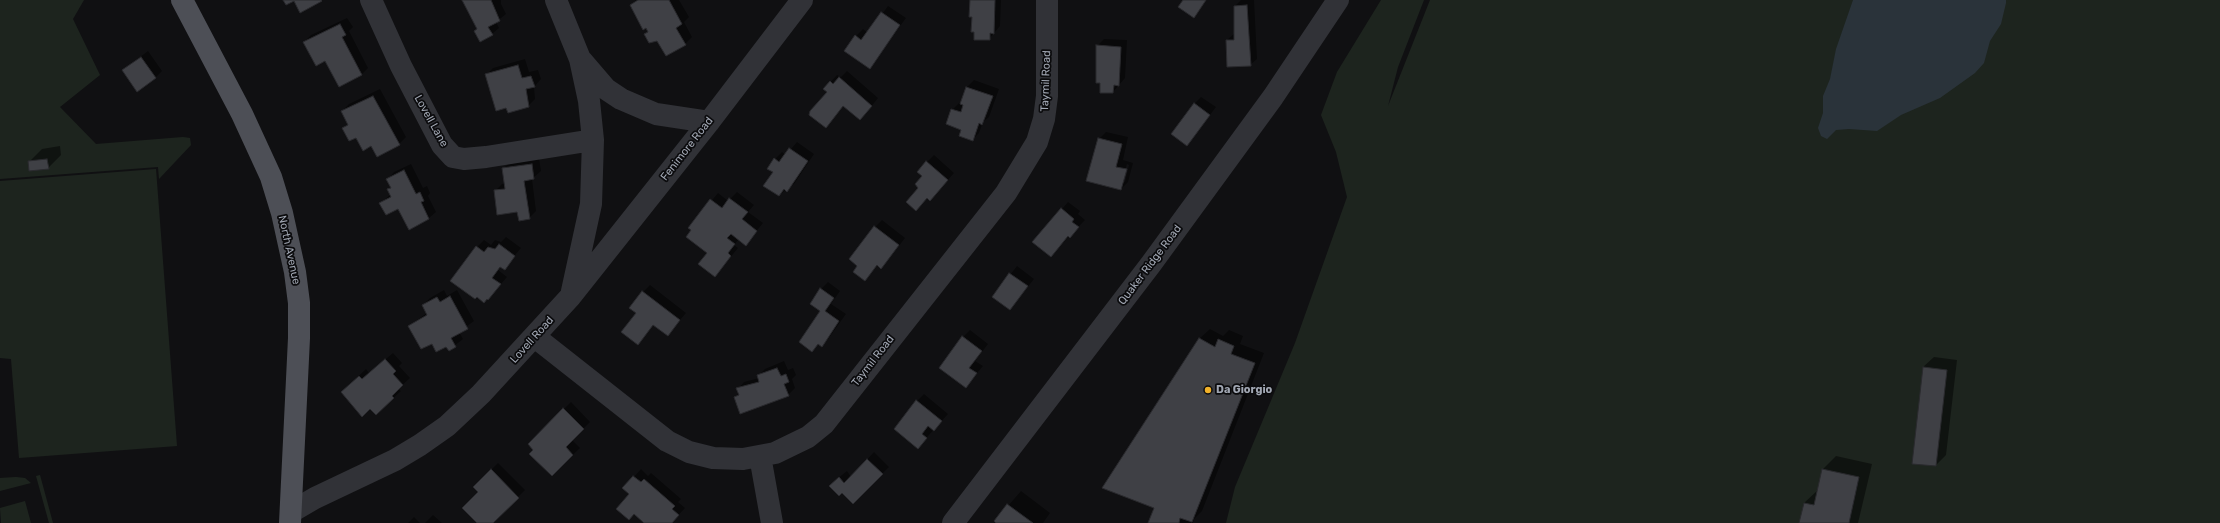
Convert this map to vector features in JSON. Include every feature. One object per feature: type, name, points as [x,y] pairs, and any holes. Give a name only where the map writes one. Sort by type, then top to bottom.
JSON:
[{"type":"main road","name":"North Avenue","points":[[182,0],[242,114],[271,177],[282,213],[295,272],[299,303],[299,338],[291,518]]},
{"type":"street","name":"Lovell Lane","points":[[371,0],[401,66],[442,144],[452,157],[464,159],[486,157],[593,140]]},
{"type":"street","name":"Lovell Road","points":[[291,518],[315,498],[395,460],[447,426],[481,394],[535,337],[571,296],[590,204],[593,140],[589,101],[580,59],[556,0]]},
{"type":"street","name":"Fenimore Road","points":[[571,296],[709,122],[802,0]]},
{"type":"street","name":"Taymil Road","points":[[535,337],[667,441],[678,448],[700,456],[743,459],[760,456],[791,446],[808,437],[824,424],[1006,193],[1022,169],[1037,142],[1044,119],[1047,96],[1047,0]]},
{"type":"street","name":"Quaker Ridge Road","points":[[953,523],[1151,264],[1273,97],[1338,0]]},
{"type":"street","name":"Lovell Road","points":[[580,59],[606,89],[621,100],[656,114],[709,122]]},
{"type":"street","points":[[760,456],[772,523]]},
{"type":"shaded area","points":[[0,0],[84,0],[73,19],[100,75],[60,107],[96,144],[183,137],[190,138],[191,145],[159,179],[158,167],[0,179]]},
{"type":"shaded area","points":[[1381,0],[1424,0],[1398,67],[1388,106],[1430,0],[2220,0],[2220,523],[1226,523],[1235,487],[1295,343],[1347,197],[1336,152],[1321,115],[1337,72]]},
{"type":"shaded area","points":[[1853,0],[2006,0],[2006,3],[2001,24],[1990,41],[1984,63],[1975,73],[1940,98],[1901,115],[1877,131],[1849,129],[1836,130],[1827,139],[1821,136],[1818,128],[1823,113],[1823,96],[1830,79],[1836,49]]},
{"type":"shaded area","points":[[156,169],[177,446],[19,458],[11,359],[0,358],[0,181]]},
{"type":"shaded area","points":[[40,475],[53,523],[49,523],[36,476]]},
{"type":"shaded area","points":[[0,478],[25,478],[31,483],[0,491]]},
{"type":"shaded area","points":[[25,501],[31,523],[1,523],[0,508]]},
{"type":"building","points":[[283,0],[322,1],[300,13],[294,1],[286,5]]},
{"type":"building","points":[[462,0],[491,0],[500,21],[488,27],[493,35],[480,42],[474,31],[477,29]]},
{"type":"building","points":[[638,0],[669,0],[682,24],[676,28],[686,45],[666,56],[657,41],[649,43],[644,34],[648,32],[646,28],[643,30],[630,5]]},
{"type":"building","points":[[970,0],[995,0],[994,34],[990,33],[990,40],[974,40],[974,32],[971,32],[972,17],[969,17]]},
{"type":"building","points":[[1183,0],[1206,0],[1194,18],[1178,7]]},
{"type":"building","points":[[1247,5],[1251,66],[1227,67],[1226,40],[1234,40],[1234,6]]},
{"type":"building","points":[[881,12],[900,25],[870,69],[844,51],[855,35],[861,40]]},
{"type":"building","points":[[340,24],[346,35],[342,37],[362,75],[339,87],[325,61],[316,66],[303,42]]},
{"type":"building","points":[[1096,45],[1121,47],[1119,86],[1114,85],[1113,93],[1100,93],[1100,83],[1096,83]]},
{"type":"building","points":[[141,57],[156,78],[137,92],[122,70]]},
{"type":"building","points":[[518,65],[522,78],[531,76],[535,87],[526,89],[529,107],[508,113],[506,108],[496,111],[485,74]]},
{"type":"building","points":[[839,77],[872,106],[860,120],[843,106],[826,128],[809,115],[810,111],[827,92],[823,89],[830,81],[833,84]]},
{"type":"building","points":[[966,87],[993,96],[982,125],[979,123],[973,141],[959,136],[961,130],[946,124],[951,109],[961,112],[963,105],[960,104]]},
{"type":"building","points":[[373,96],[400,145],[377,157],[371,146],[363,151],[356,138],[349,141],[342,128],[348,125],[341,111]]},
{"type":"building","points":[[1194,103],[1210,115],[1187,146],[1171,134]]},
{"type":"building","points":[[1098,138],[1122,144],[1116,167],[1127,169],[1121,190],[1086,181]]},
{"type":"building","points":[[789,148],[808,161],[787,192],[784,189],[779,196],[763,186],[773,172],[767,169],[774,158],[779,162]]},
{"type":"building","points":[[47,159],[49,169],[29,171],[28,161]]},
{"type":"building","points":[[926,161],[948,180],[930,201],[927,198],[916,211],[906,202],[918,188],[915,184],[922,176],[917,172]]},
{"type":"building","points":[[532,164],[534,179],[524,181],[530,219],[519,221],[517,212],[497,215],[494,190],[505,189],[502,168]]},
{"type":"building","points":[[404,170],[416,194],[420,192],[424,201],[421,202],[429,219],[409,230],[398,209],[386,215],[379,203],[391,197],[387,189],[391,188],[386,179]]},
{"type":"building","points":[[729,198],[748,212],[742,219],[757,231],[746,246],[731,234],[727,238],[735,244],[728,253],[731,256],[715,277],[698,264],[707,253],[686,237],[691,230],[688,228],[710,199],[722,208]]},
{"type":"building","points":[[1061,208],[1074,219],[1072,222],[1079,227],[1070,238],[1068,236],[1051,257],[1032,242]]},
{"type":"building","points":[[874,226],[899,245],[881,269],[877,265],[865,281],[853,272],[857,266],[849,259]]},
{"type":"building","points":[[499,244],[515,256],[505,270],[500,267],[492,278],[501,284],[488,300],[487,299],[484,303],[477,297],[475,299],[450,281],[476,246],[484,252],[488,247],[495,249]]},
{"type":"building","points":[[1009,273],[1028,286],[1010,310],[992,297]]},
{"type":"building","points":[[820,288],[834,298],[825,311],[839,321],[822,347],[818,344],[812,352],[799,342],[820,311],[810,304]]},
{"type":"building","points":[[642,291],[680,320],[668,336],[653,325],[638,345],[621,332],[636,313],[629,308]]},
{"type":"building","points":[[450,296],[468,329],[451,338],[456,347],[449,351],[446,347],[436,352],[432,344],[421,349],[408,326],[427,315],[422,305],[437,297],[440,302]]},
{"type":"building","points":[[962,336],[982,351],[969,368],[977,373],[966,388],[939,368]]},
{"type":"building","points":[[1199,338],[1215,347],[1218,339],[1234,346],[1231,354],[1255,363],[1192,522],[1180,518],[1179,523],[1148,523],[1154,508],[1102,488]]},
{"type":"building","points":[[385,359],[396,371],[393,374],[403,385],[392,396],[394,398],[376,415],[370,409],[362,417],[341,392],[359,376],[362,379]]},
{"type":"building","points":[[1923,367],[1947,370],[1936,466],[1912,464]]},
{"type":"building","points":[[777,368],[781,376],[786,374],[789,382],[784,384],[789,396],[740,414],[734,397],[739,395],[736,388],[759,382],[757,375]]},
{"type":"building","points":[[916,400],[942,421],[934,431],[928,426],[922,434],[927,438],[918,449],[894,429]]},
{"type":"building","points":[[563,408],[584,429],[566,447],[573,455],[552,476],[529,454],[533,450],[528,444]]},
{"type":"building","points":[[867,459],[883,474],[853,504],[842,493],[839,496],[829,486],[839,477],[844,483]]},
{"type":"building","points":[[491,469],[519,498],[493,523],[477,523],[462,508],[478,492],[473,487]]},
{"type":"building","points":[[1822,469],[1859,477],[1849,523],[1799,523],[1804,503],[1814,505]]},
{"type":"building","points":[[633,476],[641,482],[644,479],[675,506],[672,509],[679,515],[672,523],[644,523],[634,514],[629,520],[616,509],[629,494],[622,488]]},
{"type":"building","points":[[1007,504],[1033,523],[996,523],[994,521]]},
{"type":"place","name":"Da Giorgio","points":[[1208,390]]}]
